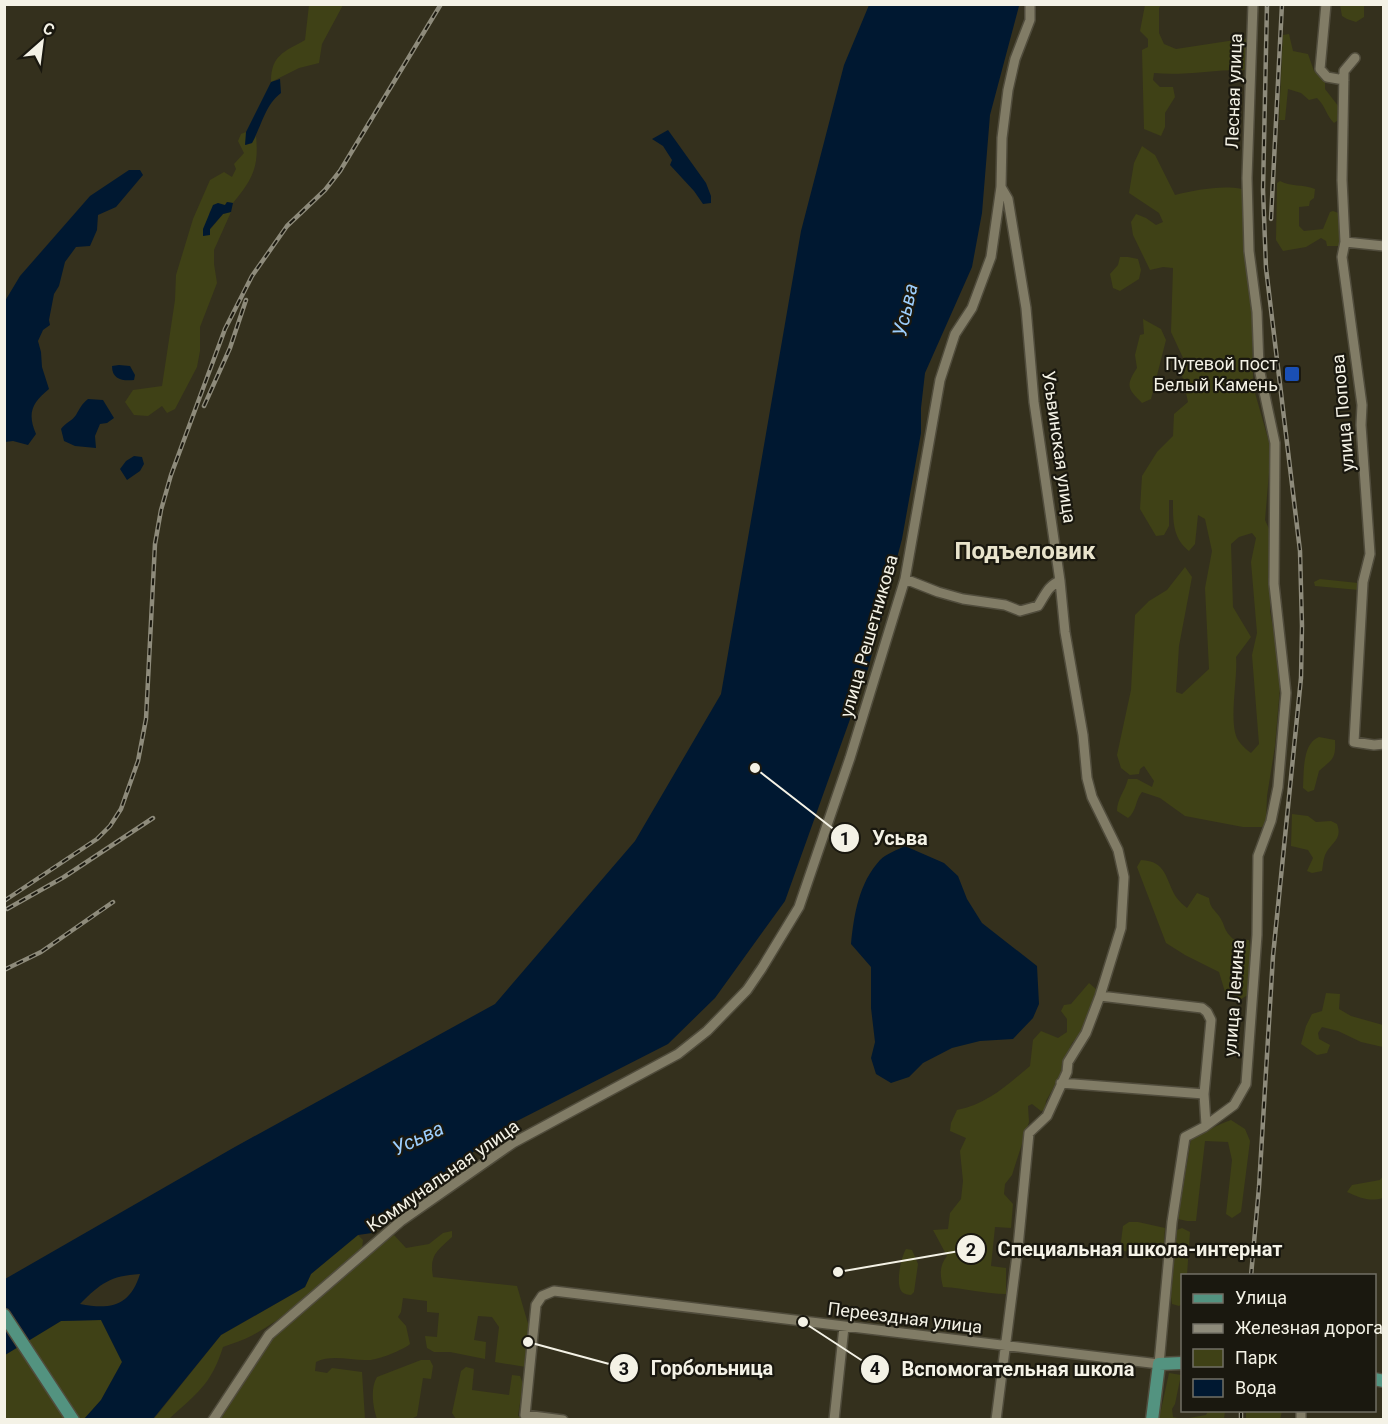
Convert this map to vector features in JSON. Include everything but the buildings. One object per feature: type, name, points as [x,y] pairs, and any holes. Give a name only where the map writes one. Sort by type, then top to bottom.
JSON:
[{"type":"main road","points":[[4,1315],[74,1419]]},
{"type":"main road","points":[[1159,1364],[1181,1363]]},
{"type":"main road","name":"улица Ленина","points":[[1152,1419],[1159,1364]]},
{"type":"street","name":"Усьвинская улица","points":[[996,1419],[1029,1133],[1047,1116],[1067,1072],[1068,1062],[1086,1033],[1100,996],[1121,928],[1124,877],[1119,850],[1092,797],[1087,778],[1083,735],[1065,632],[1060,581],[1034,402],[1026,308],[1008,199],[1001,187],[1002,138],[1008,90],[1015,59],[1030,20],[1030,4]]},
{"type":"street","name":"Лесная улица","points":[[1253,4],[1247,178],[1249,251],[1257,312],[1260,368],[1275,443],[1274,584],[1286,693],[1278,787],[1271,821],[1258,856]]},
{"type":"street","points":[[1326,4],[1320,69],[1327,77],[1344,81]]},
{"type":"street","name":"улица Попова","points":[[1355,58],[1344,71],[1342,180],[1345,242],[1342,257],[1362,405],[1361,425],[1370,554],[1363,582],[1354,742],[1383,744]]},
{"type":"street","name":"улица Решетникова","points":[[707,1031],[747,990],[799,907],[850,758],[905,579],[940,380],[955,334],[972,308],[991,257],[1001,187]]},
{"type":"street","points":[[1345,242],[1383,246]]},
{"type":"street","points":[[905,579],[963,599],[1005,605],[1020,611],[1038,606],[1050,587],[1060,581]]},
{"type":"street","name":"улица Ленина","points":[[1159,1364],[1172,1222],[1185,1137],[1234,1105],[1246,1084],[1257,934],[1258,856]]},
{"type":"street","name":"улица Ленина","points":[[1100,996],[1202,1008],[1207,1012],[1211,1020],[1204,1094],[1206,1125]]},
{"type":"street","name":"Коммунальная улица","points":[[213,1419],[269,1335],[401,1221],[513,1143],[678,1054],[707,1031]]},
{"type":"street","points":[[1061,1083],[1204,1094]]},
{"type":"street","name":"Переездная улица","points":[[563,1419],[525,1415],[536,1305],[542,1296],[549,1292],[559,1291],[1159,1364]]},
{"type":"street","points":[[834,1419],[844,1327]]},
{"type":"green space","points":[[309,5],[343,5],[322,44],[319,63],[299,68],[271,82],[273,66],[280,55],[305,40]]},
{"type":"green space","points":[[1145,5],[1161,5],[1159,33],[1164,44],[1176,49],[1248,38],[1246,70],[1154,73],[1153,80],[1160,87],[1173,87],[1175,97],[1165,113],[1165,127],[1161,136],[1144,129],[1142,50],[1148,47],[1148,39],[1140,31]]},
{"type":"green space","points":[[1340,5],[1364,5],[1364,17],[1356,22],[1347,19],[1342,16]]},
{"type":"green space","points":[[1289,34],[1293,51],[1308,54],[1314,71],[1325,80],[1325,89],[1339,107],[1340,119],[1334,123],[1317,98],[1309,100],[1301,93],[1288,89],[1285,120],[1279,120],[1283,35]]},
{"type":"green space","points":[[246,132],[246,145],[252,143],[256,136],[255,164],[250,179],[233,203],[227,202],[210,211],[208,219],[208,232],[223,214],[231,212],[214,250],[217,283],[200,327],[197,367],[175,409],[167,413],[162,406],[148,416],[134,415],[125,402],[133,390],[162,386],[175,300],[176,275],[193,219],[210,180],[224,172],[232,177],[236,169],[234,164],[244,153],[238,141],[241,134]]},
{"type":"green space","points":[[1142,146],[1155,155],[1175,195],[1217,188],[1242,189],[1244,241],[1252,318],[1253,377],[1255,393],[1271,449],[1265,520],[1270,531],[1270,611],[1278,656],[1280,687],[1266,820],[1262,827],[1243,827],[1185,816],[1160,798],[1142,792],[1128,818],[1117,811],[1128,779],[1137,779],[1152,787],[1154,781],[1144,766],[1140,769],[1139,774],[1130,775],[1121,768],[1117,755],[1131,690],[1135,615],[1149,601],[1167,590],[1185,567],[1192,577],[1179,646],[1176,692],[1182,694],[1209,669],[1205,588],[1212,551],[1205,519],[1198,515],[1195,544],[1189,551],[1176,534],[1173,500],[1169,500],[1169,526],[1164,535],[1156,536],[1140,509],[1142,476],[1157,452],[1173,436],[1174,414],[1188,402],[1181,371],[1184,360],[1171,332],[1173,268],[1163,267],[1150,270],[1133,235],[1131,222],[1136,214],[1156,225],[1163,222],[1159,213],[1129,193],[1134,163]],"holes":[[[1252,533],[1256,538],[1251,562],[1257,633],[1252,655],[1259,744],[1251,753],[1238,740],[1234,723],[1236,657],[1251,637],[1233,607],[1231,544],[1239,537]]]},
{"type":"green space","points":[[1280,181],[1315,189],[1314,198],[1310,201],[1309,206],[1299,207],[1299,226],[1304,231],[1323,229],[1330,212],[1341,214],[1340,246],[1327,246],[1326,241],[1321,238],[1306,247],[1283,251],[1276,240],[1277,183]]},
{"type":"green space","points":[[1120,257],[1138,259],[1141,270],[1139,279],[1120,291],[1113,288],[1110,274],[1118,265]]},
{"type":"green space","points":[[1143,319],[1161,329],[1166,340],[1151,399],[1142,403],[1131,391],[1130,383],[1137,368],[1135,355],[1140,335],[1144,334]]},
{"type":"green space","points":[[1320,579],[1358,583],[1359,590],[1315,586],[1314,582]]},
{"type":"green space","points":[[1319,737],[1335,740],[1335,752],[1319,771],[1314,790],[1308,792],[1303,788],[1305,759],[1309,745]]},
{"type":"green space","points":[[1292,814],[1308,816],[1316,822],[1331,821],[1337,824],[1338,834],[1325,855],[1322,871],[1312,873],[1307,871],[1313,858],[1308,850],[1291,846]]},
{"type":"green space","points":[[1141,860],[1150,861],[1161,867],[1176,897],[1187,908],[1197,893],[1209,898],[1211,906],[1233,939],[1249,940],[1252,956],[1248,995],[1241,999],[1225,992],[1219,972],[1166,943],[1137,867]]},
{"type":"green space","points":[[1089,983],[1097,990],[1082,1032],[1072,1043],[1062,1063],[1061,1074],[1046,1101],[1045,1110],[1041,1111],[1032,1104],[1028,1106],[1029,1122],[1012,1175],[1005,1184],[1004,1194],[1013,1204],[1011,1228],[995,1227],[991,1266],[1006,1268],[1006,1294],[943,1287],[941,1271],[947,1256],[933,1230],[948,1229],[950,1213],[961,1199],[963,1181],[960,1151],[966,1138],[950,1131],[957,1110],[988,1098],[1030,1066],[1033,1040],[1041,1031],[1058,1038],[1067,1032],[1067,1019],[1061,1011],[1064,1005],[1071,1004]]},
{"type":"green space","points":[[1326,993],[1340,994],[1339,1009],[1351,1016],[1383,1025],[1383,1047],[1361,1042],[1338,1031],[1322,1027],[1318,1033],[1319,1039],[1330,1045],[1327,1053],[1317,1055],[1301,1044],[1312,1014],[1322,1011]]},
{"type":"green space","points":[[1231,1120],[1245,1129],[1250,1141],[1241,1212],[1232,1218],[1226,1214],[1232,1160],[1228,1142],[1205,1141],[1196,1221],[1178,1219],[1191,1139]]},
{"type":"green space","points":[[1383,1176],[1383,1198],[1365,1199],[1347,1192],[1352,1185],[1380,1180]]},
{"type":"green space","points":[[1129,1222],[1165,1228],[1163,1254],[1145,1259],[1120,1250],[1123,1226]]},
{"type":"green space","points":[[1182,1228],[1190,1232],[1187,1274],[1181,1274],[1181,1305],[1179,1306],[1172,1304],[1171,1297],[1177,1230]]},
{"type":"green space","points":[[452,1231],[452,1237],[433,1258],[433,1277],[517,1286],[531,1334],[526,1367],[495,1362],[499,1327],[492,1317],[478,1316],[474,1340],[486,1342],[485,1359],[450,1352],[434,1352],[427,1348],[425,1336],[437,1337],[439,1313],[427,1312],[427,1301],[403,1298],[398,1317],[406,1326],[410,1344],[373,1360],[335,1358],[316,1362],[315,1371],[327,1373],[332,1368],[362,1372],[365,1419],[220,1420],[276,1334],[381,1244],[394,1235],[406,1248],[429,1244],[443,1233]]},
{"type":"green space","points":[[358,1235],[363,1240],[362,1249],[310,1295],[268,1326],[250,1337],[223,1347],[213,1371],[202,1388],[169,1419],[153,1420],[221,1335],[305,1287],[311,1274]]},
{"type":"green space","points":[[906,1249],[912,1250],[918,1264],[914,1292],[911,1295],[902,1292],[899,1283],[901,1264]]},
{"type":"green space","points":[[101,1320],[122,1362],[101,1400],[84,1419],[5,1420],[5,1355],[61,1321]]},
{"type":"green space","points":[[421,1360],[430,1360],[433,1366],[431,1379],[423,1378],[417,1416],[411,1419],[377,1419],[373,1392],[377,1377]]},
{"type":"green space","points":[[466,1367],[474,1369],[472,1390],[509,1395],[512,1375],[520,1376],[523,1384],[518,1416],[532,1419],[456,1419],[452,1413],[461,1371]]},
{"type":"green space","points":[[1169,1373],[1181,1375],[1172,1409],[1173,1417],[1183,1419],[1159,1419]]},
{"type":"green space","points":[[1208,1412],[1225,1412],[1224,1419],[1183,1419],[1206,1415]]},
{"type":"green space","points":[[1246,1412],[1282,1412],[1280,1420],[1246,1419]]},
{"type":"water","name":"Усьва","points":[[869,5],[1019,6],[990,115],[982,213],[972,267],[925,373],[921,433],[902,539],[868,669],[785,901],[715,998],[668,1044],[517,1121],[377,1220],[372,1233],[358,1235],[311,1274],[305,1287],[221,1335],[153,1419],[84,1419],[101,1400],[122,1362],[101,1320],[61,1321],[5,1355],[5,1279],[233,1148],[495,1004],[635,841],[721,694],[801,231],[844,65]],"holes":[[[140,1274],[136,1285],[125,1299],[110,1306],[80,1304],[100,1286],[113,1279]]]},
{"type":"water","points":[[280,79],[281,93],[267,109],[252,143],[245,145],[246,132],[271,82]]},
{"type":"water","points":[[668,130],[706,183],[711,203],[703,204],[670,165],[672,160],[663,146],[652,139]]},
{"type":"water","points":[[129,170],[140,170],[143,175],[116,207],[98,215],[97,230],[90,246],[76,247],[65,262],[59,286],[54,294],[50,325],[43,330],[38,341],[42,367],[49,389],[33,409],[32,420],[36,434],[28,445],[13,441],[5,442],[5,301],[20,276],[90,196]]},
{"type":"water","points":[[227,202],[233,203],[231,212],[223,214],[210,229],[210,235],[203,236],[203,229],[213,205],[218,203],[225,205]]},
{"type":"water","points":[[112,366],[130,366],[135,375],[134,380],[122,380],[116,377]]},
{"type":"water","points":[[88,399],[103,400],[114,418],[107,423],[100,424],[95,436],[96,448],[75,446],[64,441],[61,429]]},
{"type":"water","points":[[134,456],[142,457],[144,464],[140,471],[127,480],[120,469]]},
{"type":"water","points":[[905,846],[944,863],[958,876],[967,899],[982,923],[1037,966],[1039,1004],[1033,1018],[1013,1039],[980,1041],[952,1048],[923,1063],[909,1077],[891,1083],[876,1074],[871,1058],[875,1042],[871,1008],[871,967],[851,944],[856,910],[867,879],[882,858]]},
{"type":"railway","points":[[4,901],[97,839],[110,826],[121,809],[138,761],[146,719],[155,544],[161,510],[171,475],[225,329],[252,276],[287,226],[325,190],[340,171],[441,4]]},
{"type":"railway","points":[[1251,1274],[1259,1187],[1273,956],[1301,678],[1302,626],[1300,551],[1266,268],[1263,190],[1267,4]]},
{"type":"railway","points":[[1271,219],[1282,4]]},
{"type":"railway","points":[[204,406],[230,348],[246,300]]},
{"type":"railway","points":[[7,909],[64,877],[153,818]]},
{"type":"railway","points":[[4,970],[41,952],[113,902]]},
{"type":"railway","points":[[1241,1412],[1241,1420]]},
{"type":"place","name":"Путевой пост Белый Камень","points":[[1292,374]]},
{"type":"place","name":"Усьва","points":[[755,768]]},
{"type":"place","name":"Специальная школа-интернат","points":[[838,1272]]},
{"type":"place","name":"Вспомогательная школа","points":[[803,1322]]},
{"type":"place","name":"Горбольница","points":[[528,1342]]},
{"type":"district","name":"Подъеловик","points":[[1025,551]]}]
